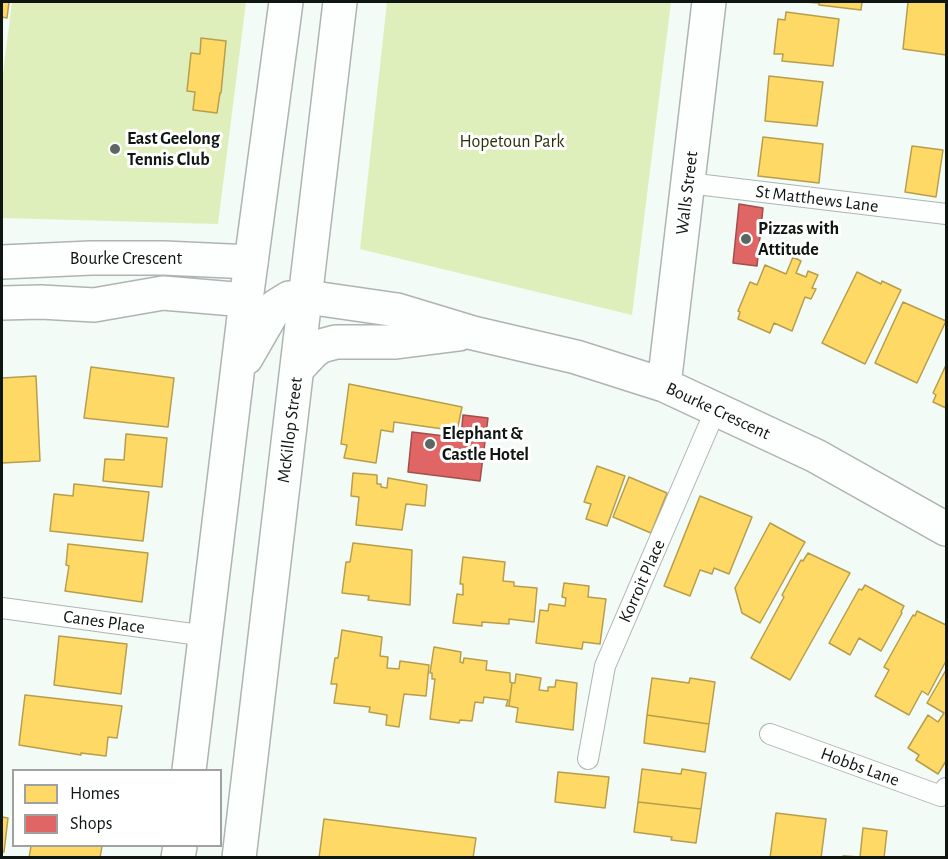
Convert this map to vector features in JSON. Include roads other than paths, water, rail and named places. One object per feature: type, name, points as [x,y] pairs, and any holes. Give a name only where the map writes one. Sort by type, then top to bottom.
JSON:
[{"type":"main road","points":[[189,769],[246,300],[286,2]]},
{"type":"main road","name":"McKillop Street","points":[[239,858],[340,2]]},
{"type":"main road","name":"Walls Street","points":[[664,385],[709,2]]},
{"type":"main road","name":"Bourke Crescent","points":[[2,262],[91,258],[164,258],[251,262]]},
{"type":"main road","name":"Bourke Crescent","points":[[2,303],[41,302],[94,305],[162,293],[246,300]]},
{"type":"main road","points":[[238,373],[276,306],[289,298],[307,297]]},
{"type":"main road","name":"Bourke Crescent","points":[[307,297],[397,310],[472,333],[576,357],[664,385],[816,456],[946,529]]},
{"type":"main road","name":"Bourke Crescent","points":[[298,368],[321,346],[336,342],[396,342],[472,333]]},
{"type":"lane","name":"St Matthews Lane","points":[[688,183],[946,214]]},
{"type":"lane","name":"Korroit Place","points":[[588,759],[605,666],[716,409]]},
{"type":"lane","name":"Canes Place","points":[[2,608],[207,636]]},
{"type":"lane","name":"Hobbs Lane","points":[[770,734],[941,796],[946,788]]},
{"type":"place","name":"East Geelong Tennis Club","points":[[115,149]]},
{"type":"place","name":"Pizzas with Attitude","points":[[746,239]]},
{"type":"place","name":"Elephant & Castle Hotel","points":[[430,444]]},
{"type":"park label","name":"Hopetoun Park","points":[[512,142]]}]
